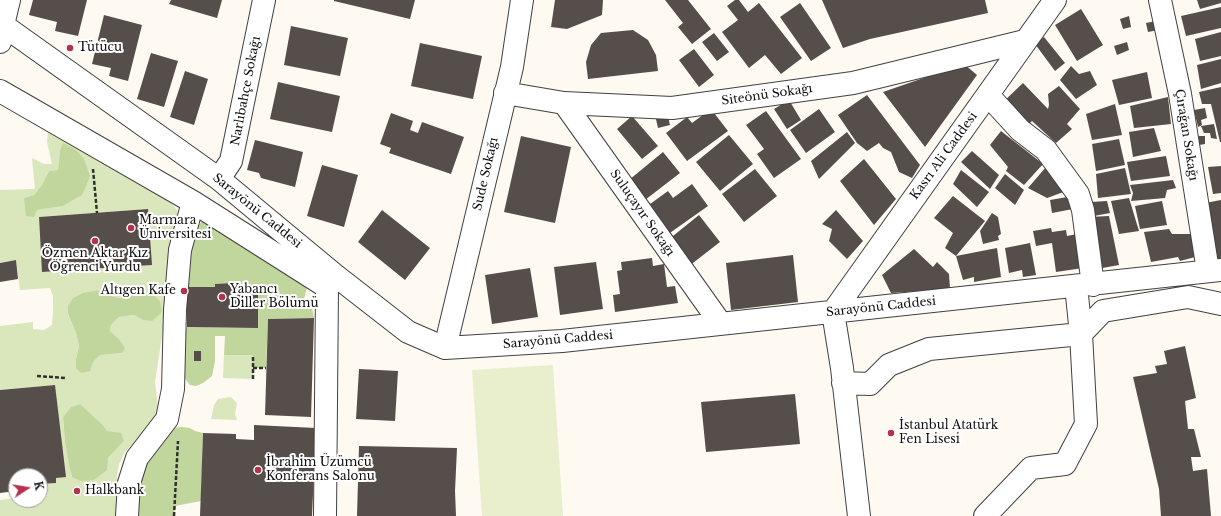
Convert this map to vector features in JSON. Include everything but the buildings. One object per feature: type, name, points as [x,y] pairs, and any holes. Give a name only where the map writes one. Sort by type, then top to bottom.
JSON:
[{"type":"street","points":[[1,30],[9,0]]},
{"type":"street","name":"Narlıbahçe Sokağı","points":[[219,179],[232,161],[264,0]]},
{"type":"street","name":"Sude Sokağı","points":[[445,348],[512,67],[522,0]]},
{"type":"street","name":"Kasrı Ali Caddesi","points":[[833,312],[1054,0]]},
{"type":"street","name":"Çırağan Sokağı","points":[[1160,0],[1180,94],[1214,271]]},
{"type":"street","name":"Sarayönü Caddesi","points":[[1,30],[219,179],[336,276],[408,332],[445,348],[562,341],[1214,271]]},
{"type":"street","name":"Siteönü Sokağı","points":[[505,93],[564,103],[672,108],[853,83],[1025,41]]},
{"type":"street","points":[[0,91],[193,202],[327,287],[325,516]]},
{"type":"street","points":[[985,516],[1031,468],[1065,464],[1086,424],[1081,334],[1084,286],[1083,210],[1078,194],[1046,150],[1020,130],[988,95]]},
{"type":"street","name":"Suluçayır Sokağı","points":[[564,103],[721,324]]},
{"type":"street","points":[[128,516],[129,483],[137,458],[167,419],[173,389],[175,310],[180,250],[193,202]]},
{"type":"street","points":[[843,383],[870,384],[889,365],[928,349],[1081,334],[1103,311],[1188,297],[1221,304]]},
{"type":"street","points":[[833,312],[859,516]]},
{"type":"path","points":[[92,165],[96,213]]},
{"type":"path","points":[[253,355],[253,379]]},
{"type":"path","points":[[253,368],[266,368]]},
{"type":"path","points":[[38,376],[66,378]]},
{"type":"path","points":[[174,516],[178,435]]},
{"type":"green space","points":[[48,130],[166,198],[177,210],[178,232],[155,382],[158,407],[154,421],[125,452],[119,464],[117,475],[120,516],[0,516],[0,500],[8,499],[8,508],[48,508],[48,484],[56,483],[55,385],[0,390],[0,326],[33,322],[33,329],[44,330],[52,325],[53,296],[50,288],[20,290],[16,260],[0,263],[0,190],[35,189],[32,158],[44,164],[52,164],[47,142]],"holes":[[[63,144],[76,150],[90,176],[86,187],[82,195],[63,206],[36,210],[24,198],[34,195],[42,185],[49,171],[58,170],[60,150]],[[148,209],[151,265],[43,272],[39,217]],[[102,291],[111,296],[120,298],[139,293],[153,294],[160,301],[143,320],[134,315],[119,317],[111,325],[110,331],[118,338],[122,353],[100,355],[93,362],[76,359],[79,346],[76,333],[68,315]],[[80,404],[103,425],[107,431],[124,441],[108,458],[72,477],[65,442],[63,417],[71,407]]]},
{"type":"green space","points":[[63,143],[76,150],[84,159],[90,176],[82,195],[63,206],[37,210],[34,217],[26,216],[24,198],[34,195],[42,185],[49,171],[58,170],[60,150]]},
{"type":"green space","points":[[205,218],[307,287],[304,299],[312,307],[314,318],[268,319],[266,368],[253,368],[253,355],[224,355],[225,336],[215,336],[215,361],[212,376],[196,386],[190,385],[182,373],[184,336],[187,327],[257,328],[257,289],[231,289],[231,283],[215,284],[215,287],[187,287],[189,241],[199,224]]},
{"type":"green space","points":[[102,291],[111,296],[120,298],[139,293],[153,294],[160,301],[162,312],[152,321],[143,320],[134,315],[119,317],[111,325],[110,331],[118,338],[125,348],[122,353],[100,355],[93,362],[90,371],[81,373],[76,368],[76,359],[79,346],[76,333],[68,314],[68,306],[73,298],[83,293]]},
{"type":"green space","points":[[224,355],[253,355],[253,379],[223,378]]},
{"type":"green space","points":[[553,365],[563,516],[482,516],[472,370]]},
{"type":"green space","points":[[231,397],[237,403],[235,414],[237,420],[211,419],[214,405],[218,399]]},
{"type":"green space","points":[[80,404],[103,425],[107,431],[121,433],[124,441],[108,458],[107,470],[94,480],[81,481],[72,477],[69,464],[63,417],[71,407]]},
{"type":"green space","points":[[173,428],[190,428],[203,433],[201,501],[175,506],[174,516],[133,516],[141,468]]},
{"type":"place","name":"Tütücu","points":[[70,48]]},
{"type":"place","name":"Marmara Üniversitesi","points":[[131,228]]},
{"type":"place","name":"Özmen Aktar Kız Öğrenci Yurdu","points":[[95,241]]},
{"type":"place","name":"Altıgen Kafe","points":[[184,291]]},
{"type":"place","name":"Yabancı Diller Bölümü","points":[[222,297]]},
{"type":"place","name":"İstanbul Atatürk Fen Lisesi","points":[[891,433]]},
{"type":"place","name":"İbrahim Üzümcü Konferans Salonu","points":[[258,470]]},
{"type":"place","name":"Halkbank","points":[[77,491]]}]
